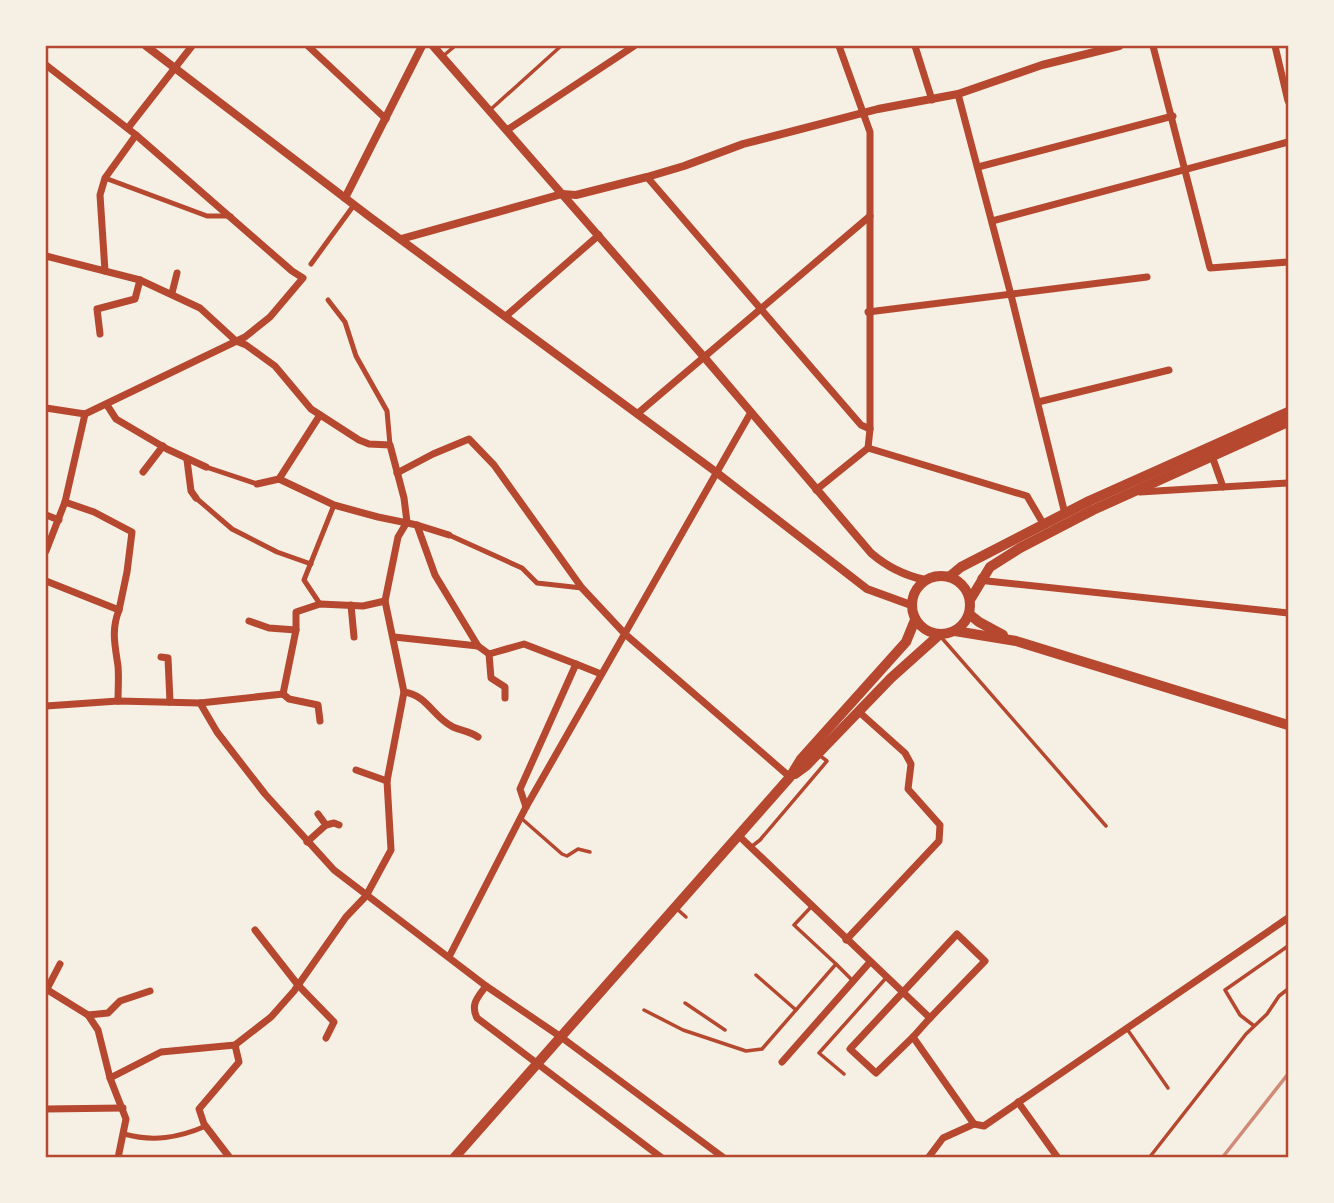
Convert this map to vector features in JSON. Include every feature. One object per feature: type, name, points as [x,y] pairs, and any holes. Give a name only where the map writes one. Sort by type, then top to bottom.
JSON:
[{"type":"main road","points":[[949,577],[961,567],[1065,514],[1229,437],[1289,412]]},
{"type":"main road","points":[[955,631],[964,624],[969,614],[970,600],[990,566],[1068,522],[1289,422]]},
{"type":"main road","points":[[939,635],[925,631],[915,620],[911,605],[913,595],[925,580],[936,576],[949,577],[959,582],[970,600]]},
{"type":"main road","points":[[969,614],[1016,641]]},
{"type":"main road","points":[[790,777],[800,759],[906,642],[915,620]]},
{"type":"main road","points":[[454,1157],[790,777],[939,635],[955,631],[1016,641],[1289,725]]},
{"type":"street","points":[[146,46],[354,205],[716,472],[867,589],[911,605]]},
{"type":"street","points":[[128,128],[192,46]]},
{"type":"street","points":[[307,46],[386,119]]},
{"type":"street","points":[[345,198],[422,46]]},
{"type":"street","points":[[433,46],[882,563],[906,576],[925,580]]},
{"type":"street","points":[[507,130],[634,46]]},
{"type":"street","points":[[816,490],[868,448],[870,429],[870,131],[839,46]]},
{"type":"street","points":[[915,46],[932,100]]},
{"type":"street","points":[[401,239],[562,194],[576,195],[647,177],[743,144],[862,113],[932,100],[1042,65],[1119,46]]},
{"type":"street","points":[[1153,46],[1210,268],[1289,262]]},
{"type":"street","points":[[1275,46],[1289,101]]},
{"type":"street","points":[[46,65],[128,128],[292,271],[305,278],[270,317],[236,341],[85,414],[46,408]]},
{"type":"street","points":[[958,93],[1065,514]]},
{"type":"street","points":[[978,167],[1173,116]]},
{"type":"street","points":[[105,271],[100,195],[105,178],[136,135]]},
{"type":"street","points":[[992,221],[1289,142]]},
{"type":"street","points":[[647,177],[861,425],[870,429]]},
{"type":"street","points":[[105,178],[206,216],[231,216]]},
{"type":"street","points":[[311,264],[354,205]]},
{"type":"street","points":[[637,414],[870,216]]},
{"type":"street","points":[[506,316],[599,235]]},
{"type":"street","points":[[46,256],[140,280],[200,308],[236,341],[275,366],[312,410],[359,440],[369,444],[390,445]]},
{"type":"street","points":[[172,293],[177,273]]},
{"type":"street","points":[[868,312],[1147,277]]},
{"type":"street","points":[[100,334],[97,309],[135,299],[140,280]]},
{"type":"street","points":[[110,1078],[161,1052],[235,1045],[271,1017],[298,985],[346,917],[366,896],[391,850],[387,780],[404,692],[385,601],[403,522],[404,498],[390,445],[387,411],[356,356],[345,323],[328,300]]},
{"type":"street","points":[[1038,402],[1169,370]]},
{"type":"street","points":[[107,405],[116,419],[187,460],[257,484],[279,479],[334,505],[449,535],[522,568],[537,583],[582,588]]},
{"type":"street","points":[[46,551],[65,502],[85,414]]},
{"type":"street","points":[[449,957],[526,807],[750,414]]},
{"type":"street","points":[[279,479],[320,415]]},
{"type":"street","points":[[397,473],[469,439],[494,465],[582,588],[625,634],[790,777]]},
{"type":"street","points":[[143,472],[163,446]]},
{"type":"street","points":[[868,448],[1027,496],[1044,525]]},
{"type":"street","points":[[1212,456],[1223,487]]},
{"type":"street","points":[[187,460],[191,491],[232,529],[277,552],[311,564]]},
{"type":"street","points":[[1132,492],[1289,484]]},
{"type":"street","points":[[65,502],[94,512],[132,532],[119,610],[114,622],[113,645],[118,667],[118,701]]},
{"type":"street","points":[[320,604],[304,580],[334,505]]},
{"type":"street","points":[[46,516],[59,520]]},
{"type":"street","points":[[417,525],[435,575],[478,646],[489,654],[491,678],[505,687],[505,698]]},
{"type":"street","points":[[981,578],[987,581],[1289,613]]},
{"type":"street","points":[[46,580],[119,610]]},
{"type":"street","points":[[283,694],[296,630],[296,612],[320,604],[363,606],[385,601]]},
{"type":"street","points":[[351,605],[354,637]]},
{"type":"street","points":[[249,621],[269,628],[296,630]]},
{"type":"street","points":[[394,637],[478,646]]},
{"type":"street","points":[[489,654],[524,644],[601,674]]},
{"type":"street","points":[[161,657],[168,658],[170,702]]},
{"type":"street","points":[[526,807],[520,789],[576,664]]},
{"type":"street","points":[[404,692],[416,694],[440,718],[455,728],[467,729],[478,737]]},
{"type":"street","points":[[46,706],[118,701],[200,703],[283,694],[289,699],[318,705],[320,721]]},
{"type":"street","points":[[200,703],[217,732],[265,794],[334,870],[486,986],[561,1037],[724,1157]]},
{"type":"street","points":[[846,940],[939,841],[940,825],[908,789],[911,764],[905,752],[858,711]]},
{"type":"street","points":[[356,770],[387,780]]},
{"type":"street","points":[[318,814],[326,825]]},
{"type":"street","points":[[307,842],[326,825],[339,825]]},
{"type":"street","points":[[739,836],[930,1018]]},
{"type":"street","points":[[928,1157],[943,1138],[974,1124],[984,1126],[1289,918]]},
{"type":"street","points":[[255,930],[298,985],[334,1023],[326,1038]]},
{"type":"street","points":[[957,934],[985,961],[930,1018],[876,1073],[850,1049],[957,934]]},
{"type":"street","points":[[782,1062],[870,962]]},
{"type":"street","points":[[60,964],[46,989],[89,1015],[98,1030],[110,1078],[126,1119],[118,1157]]},
{"type":"street","points":[[486,986],[474,1003],[473,1010],[477,1018],[662,1157]]},
{"type":"street","points":[[89,1015],[108,1013],[120,1001],[150,991]]},
{"type":"street","points":[[912,1037],[974,1124]]},
{"type":"street","points":[[230,1157],[205,1125],[199,1109],[239,1062],[235,1045]]},
{"type":"street","points":[[1018,1102],[1058,1157]]},
{"type":"street","points":[[46,1110],[123,1108]]},
{"type":"street","points":[[124,1134],[149,1139],[170,1138],[205,1125]]},
{"type":"lane","points":[[443,56],[455,46]]},
{"type":"lane","points":[[490,110],[561,46]]},
{"type":"lane","points":[[939,635],[1106,826]]},
{"type":"lane","points":[[751,847],[760,840],[827,761],[817,753]]},
{"type":"lane","points":[[521,817],[562,854],[567,856],[578,849],[590,852]]},
{"type":"lane","points":[[812,906],[794,925],[853,982]]},
{"type":"lane","points":[[676,908],[685,917]]},
{"type":"lane","points":[[1253,1025],[1240,1015],[1225,990],[1289,946]]},
{"type":"lane","points":[[644,1010],[683,1030],[746,1051],[762,1049],[836,964]]},
{"type":"lane","points":[[756,975],[796,1010]]},
{"type":"lane","points":[[844,1074],[819,1053],[886,978]]},
{"type":"lane","points":[[1149,1157],[1253,1025],[1267,1014],[1279,996],[1289,989]]},
{"type":"lane","points":[[685,1003],[725,1030]]},
{"type":"lane","points":[[1126,1028],[1168,1088]]},
{"type":"railway","points":[[1222,1158],[1288,1074]]}]
